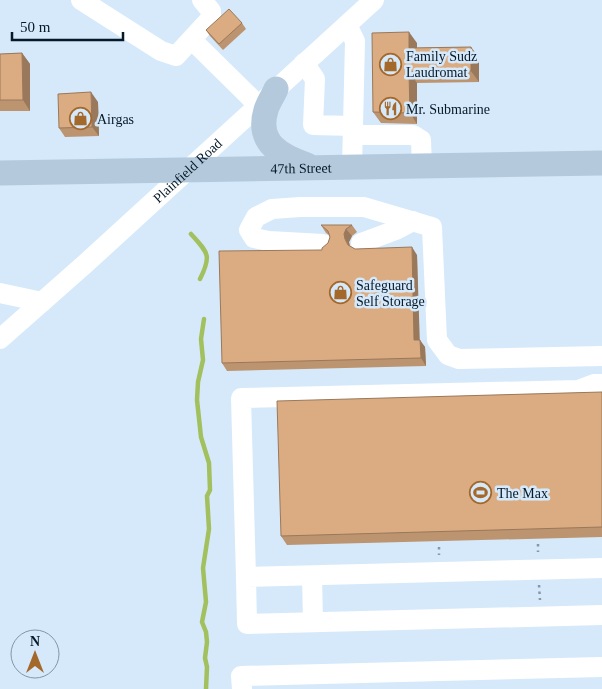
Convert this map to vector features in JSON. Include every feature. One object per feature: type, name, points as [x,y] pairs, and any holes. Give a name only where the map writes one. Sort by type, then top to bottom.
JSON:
[{"type":"main road","points":[[276,89],[266,110],[263,127],[268,141],[277,151],[290,159],[314,168]]},
{"type":"main road","name":"47th Street","points":[[0,173],[602,164]]},
{"type":"street","points":[[81,0],[162,50],[176,56],[211,18],[210,11],[202,0]]},
{"type":"street","name":"Plainfield Road","points":[[0,339],[374,0]]},
{"type":"street","points":[[347,25],[356,41],[352,167]]},
{"type":"street","points":[[192,40],[258,106]]},
{"type":"street","points":[[304,63],[315,79],[313,125],[413,135],[421,140],[422,166]]},
{"type":"street","points":[[323,244],[269,241],[254,238],[249,230],[256,216],[272,209],[364,207],[432,227],[437,340],[448,355],[459,358],[602,356]]},
{"type":"street","points":[[361,243],[396,230],[413,221]]},
{"type":"street","points":[[0,293],[42,302]]},
{"type":"street","points":[[602,384],[594,384],[578,390],[241,398],[247,624],[602,615]]},
{"type":"street","points":[[246,578],[602,568]]},
{"type":"street","points":[[312,576],[313,622]]},
{"type":"street","points":[[242,689],[241,676],[602,667]]},
{"type":"building","points":[[229,9],[242,23],[219,44],[206,30]]},
{"type":"building","points":[[409,32],[409,48],[471,47],[471,71],[409,72],[410,113],[373,112],[372,33]]},
{"type":"building","points":[[22,53],[23,100],[0,100],[0,54]]},
{"type":"building","points":[[91,92],[92,127],[59,128],[58,94]]},
{"type":"building","points":[[321,225],[352,225],[346,229],[344,234],[348,245],[355,249],[412,247],[414,340],[420,340],[421,358],[222,363],[219,251],[322,250],[330,237],[328,231]]},
{"type":"building","points":[[602,392],[602,527],[281,536],[277,401]]},
{"type":"waterway","points":[[191,234],[204,250],[207,259],[200,279]]},
{"type":"waterway","points":[[204,319],[201,339],[203,360],[198,382],[197,400],[201,437],[209,463],[210,490],[207,496],[209,529],[203,568],[206,602],[202,622],[207,642],[205,658],[207,667],[206,689]]},
{"type":"place","name":"Family Sudz Laudromat","points":[[390,64]]},
{"type":"place","name":"Mr. Submarine","points":[[390,109]]},
{"type":"place","name":"Airgas","points":[[81,119]]},
{"type":"place","name":"Safeguard Self Storage","points":[[340,293]]},
{"type":"place","name":"The Max","points":[[481,493]]}]
